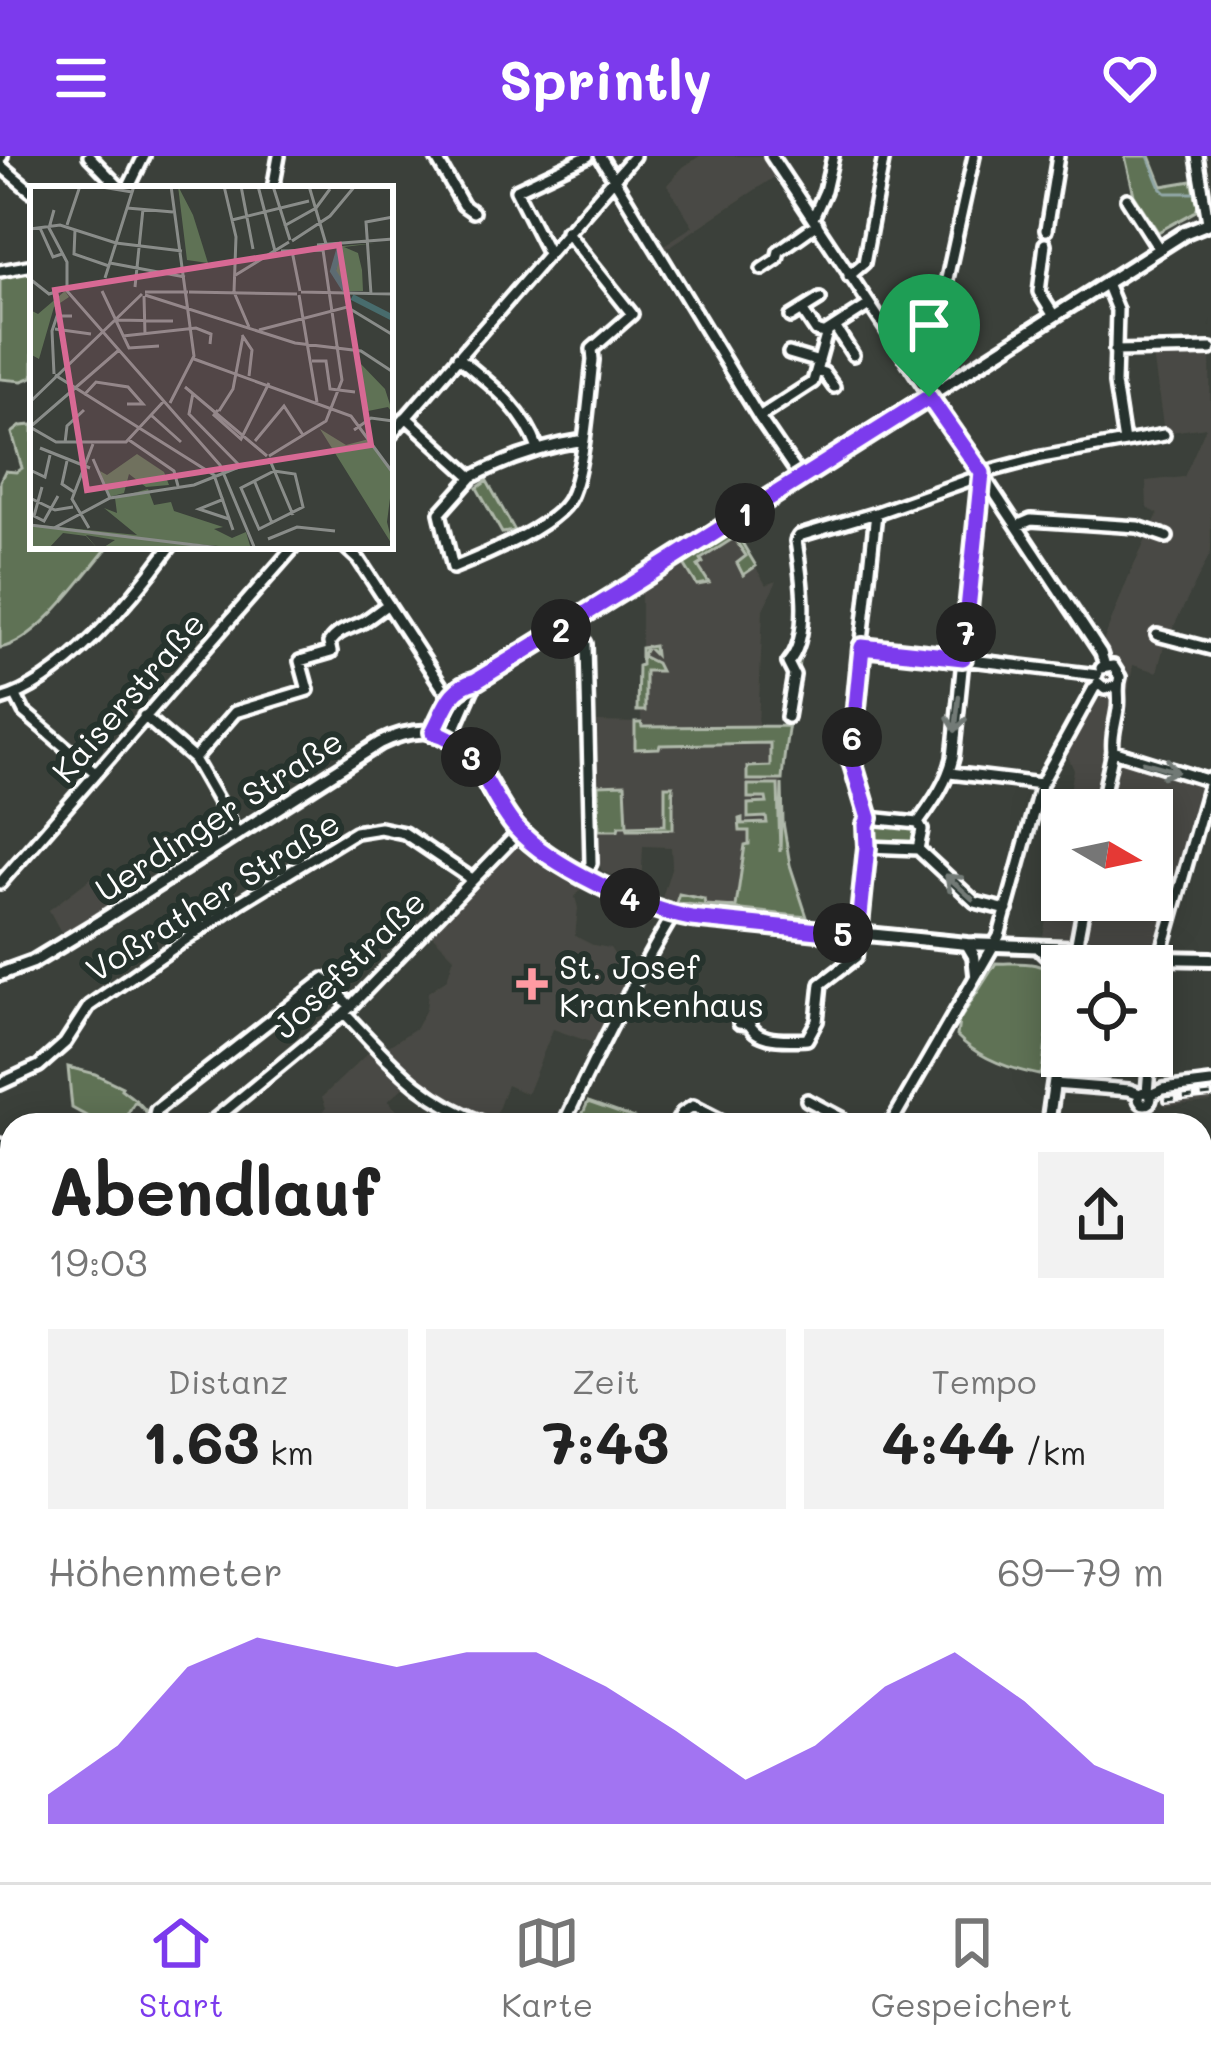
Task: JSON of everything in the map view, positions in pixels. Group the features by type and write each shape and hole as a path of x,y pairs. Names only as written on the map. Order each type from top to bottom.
{"main road":[{"path":"1041,947 858,935 673,915 548,855 519,832 465,749 433,732 451,694 463,684 476,681 574,621 1159,249 1210,222"},
{"path":"450,738 476,681"},
{"path":"451,694 466,698"},
{"name":"Uerdinger Straße","path":"0,974 33,962 380,742 396,735 433,732"},
{"path":"967,944 976,974"},
{"path":"1037,947 1041,951"},
{"path":"1173,958 1211,959"},
{"path":"1050,1113 1055,1077"}],"street":[{"path":"89,156 121,186"},
{"path":"126,186 144,156"},
{"path":"274,186 279,156"},
{"path":"435,156 463,205 473,212"},
{"path":"548,253 516,190 588,156"},
{"path":"600,156 800,477"},
{"path":"393,433 634,156"},
{"path":"771,156 1101,653 1100,675 1041,784 994,946 897,1113"},
{"path":"762,269 815,221 833,156"},
{"path":"849,276 864,263 884,156"},
{"path":"918,325 921,309 946,288 974,156"},
{"path":"1046,230 1058,156"},
{"path":"1196,156 1210,222"},
{"path":"1,160 30,190"},
{"path":"1127,199 1159,249"},
{"path":"568,228 632,314 592,349 584,440 571,497 563,508 512,541 453,568 440,513 472,477 538,449 584,440"},
{"path":"1045,244 1039,292 1054,316"},
{"path":"0,271 30,266"},
{"path":"1106,283 1118,310 1116,388 1124,442"},
{"path":"791,317 820,298"},
{"path":"802,310 816,331 831,330 869,305"},
{"path":"759,417 813,382 831,330"},
{"path":"831,330 853,355"},
{"path":"1115,351 1211,349"},
{"path":"789,353 818,366 834,387"},
{"path":"458,357 514,405 538,449"},
{"path":"406,418 472,477"},
{"path":"787,717 794,675 788,663 796,654 803,606 799,536 982,473 1164,435"},
{"path":"918,823 950,773 982,473"},
{"path":"748,1024 769,1038 808,1039 818,1022 820,987 856,957 869,818 851,758 876,513"},
{"path":"1017,526 1031,520 1138,527 1168,537"},
{"path":"0,700 32,688 89,640 169,549"},
{"name":"Kaiserstraße","path":"0,883 292,549"},
{"path":"347,549 451,694"},
{"path":"194,758 235,712 308,690 300,661 331,652 332,637 388,604"},
{"path":"574,621 586,644 591,863 585,875"},
{"path":"1157,635 1211,649"},
{"path":"862,647 1100,675 1113,666 1120,677 1116,686 1119,705 1105,789"},
{"path":"1100,675 1108,689 1116,686"},
{"path":"16,695 24,712 96,773"},
{"path":"144,716 194,758 237,834"},
{"path":"1113,752 1211,779 1206,813 1166,945"},
{"path":"950,773 1041,784"},
{"path":"869,818 918,823"},
{"path":"918,823 922,830 918,849"},
{"name":"Voßrather Straße","path":"0,1084 39,1066 65,1043 89,1006 239,903 355,832 380,828 404,833 472,879"},
{"name":"Josefstraße","path":"223,1113 347,1010 519,832"},
{"path":"867,847 918,849 975,902 1007,910"},
{"path":"569,1113 604,1037 673,915"},
{"path":"156,1113 324,979 408,1080 451,1113"},
{"path":"1146,1094 1148,1077"},
{"path":"1054,1084 1146,1094 1211,1083"},
{"path":"807,1100 828,1113"}],"shaded area":[{"path":"700,156 762,156 776,176 666,249 664,245 693,226 667,185"},
{"path":"1210,318 1211,552 1164,646 1157,672 1133,665 1116,760 1208,779 1173,898 1173,789 1070,789 1074,770 1065,750 1094,700 1094,668 1100,650 1158,514 1147,508 1146,481 1184,477 1206,427 1164,433 1153,354 1210,347"},
{"path":"735,531 766,585 777,581 763,609 758,726 787,726 780,805 792,912 703,907 662,898 672,865 671,847 643,846 641,888 600,867 597,722 641,723 641,592"},
{"name":"St. Josef Krankenhaus","path":"516,847 582,887 575,897 575,936 610,948 617,959 632,967 593,1043 553,1029 527,1094 507,1085 497,1113 478,1113 438,1095 387,1047 416,1028 428,992 447,979 454,957 431,934 504,851"},
{"path":"91,878 111,904 62,934 49,910"},
{"path":"1046,921 1166,921 1159,945 1043,936"},
{"path":"371,1050 406,1085 388,1101 400,1113 320,1113 326,1108 322,1097"},
{"path":"1211,1089 1211,1102 1165,1106 1163,1094"}],"green space":[{"path":"1125,156 1150,156 1162,186 1192,181 1196,211 1158,232 1134,195"},
{"path":"30,266 30,378 22,381 0,379 0,270"},
{"path":"30,425 30,549 107,549 45,621 0,648 0,481 5,471 22,468 12,433"},
{"path":"487,481 515,531 502,533 477,488"},
{"path":"735,531 756,566 743,575 737,563 746,556 734,538 701,559 698,566 709,583 697,585 684,564"},
{"path":"803,632 782,780 747,780 747,767 770,766 770,743 635,749 635,723 642,727 787,726"},
{"path":"647,647 642,656 660,671 645,671 645,711 637,711 638,666 641,648"},
{"path":"625,784 627,826 599,830 598,785"},
{"path":"782,784 790,865 807,917 676,903 679,894 704,899 705,905 736,907 745,845 749,844 749,831 740,831 739,819 742,824 767,823 766,817 748,818 748,804 767,803 766,798 748,798 748,785 778,785 780,852"},
{"path":"665,786 673,786 673,829 627,826 665,825"},
{"path":"877,823 917,828 916,846 875,844 870,829"},
{"path":"996,963 1041,967 1039,1075 975,1051 957,1036 959,1021"},
{"path":"68,1067 122,1087 148,1113 135,1101 128,1113 81,1113 72,1108"},
{"path":"588,1102 620,1113 583,1113"}],"waterway":[{"path":"1148,156 1166,193 1193,193"}],"railway":[{"path":"1166,1100 1211,1095"}],"place":[{"name":"St. Josef Krankenhaus","path":"532,984"}],"route":[{"path":"929,397 982,473 963,658 862,647 851,742 854,772 869,818 858,935 691,918 635,900 572,868 519,832 465,749 433,732 451,694 463,684 476,681 591,611 929,397"}]}
